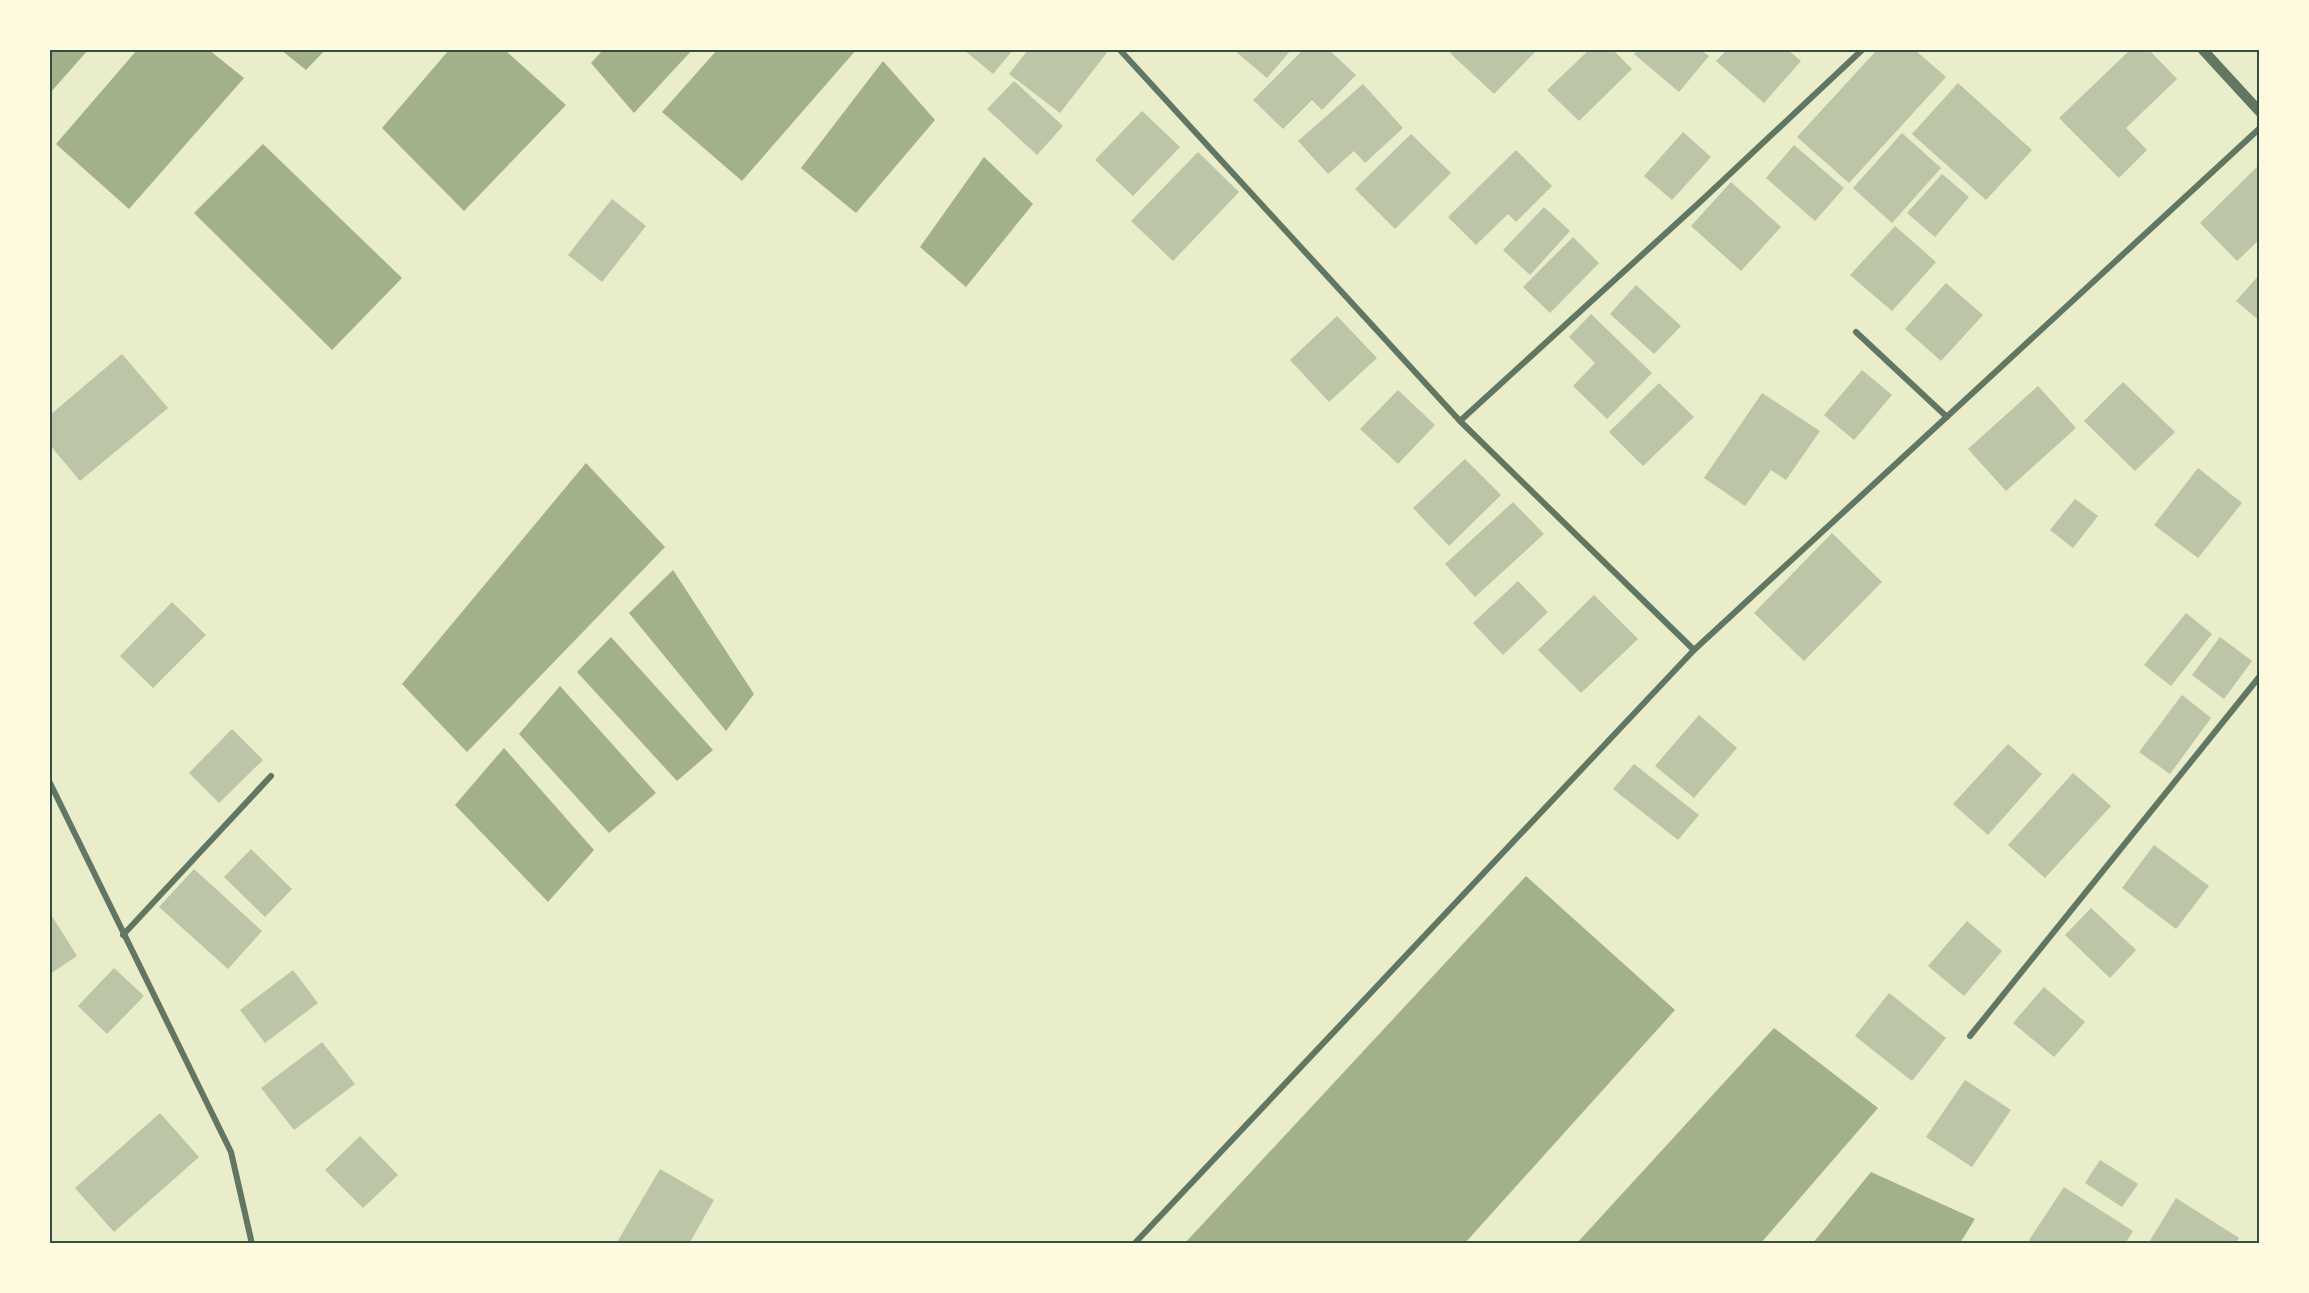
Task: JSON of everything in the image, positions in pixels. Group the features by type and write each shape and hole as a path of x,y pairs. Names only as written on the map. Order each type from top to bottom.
{"street":[{"path":"1120,50 1460,421 1694,650"},
{"path":"1460,421 1700,202 1862,50"},
{"path":"2203,50 2259,112"},
{"path":"1134,1244 1694,650 2259,128"},
{"path":"1856,332 1947,417"},
{"path":"1970,1036 2259,676"},
{"path":"123,935 271,776"},
{"path":"50,783 231,1152 252,1244"}],"shaded area":[{"path":"50,50 88,50 50,93"},
{"path":"137,50 209,50 244,78 129,209 56,144"},
{"path":"281,50 325,50 306,70"},
{"path":"449,50 505,50 566,105 464,211 382,128"},
{"path":"603,50 692,50 634,113 591,63"},
{"path":"717,50 856,50 742,181 662,112"},
{"path":"883,61 935,120 856,213 801,168"},
{"path":"263,144 402,278 332,350 194,213"},
{"path":"984,157 1033,204 966,287 920,247"},
{"path":"586,463 665,547 467,752 402,684"},
{"path":"673,570 754,694 726,731 629,613"},
{"path":"611,637 713,750 677,781 577,672"},
{"path":"560,686 656,793 609,833 519,734"},
{"path":"504,748 594,850 548,902 455,805"},
{"path":"1526,876 1675,1010 1465,1243 1185,1243"},
{"path":"1774,1028 1878,1108 1761,1243 1577,1243"},
{"path":"1871,1172 1975,1219 1960,1243 1813,1243"}],"building":[{"path":"964,50 1013,50 993,74"},
{"path":"1028,50 1109,50 1060,113 1009,74"},
{"path":"1234,50 1291,50 1267,78"},
{"path":"1303,50 1329,50 1356,75 1322,110 1312,100 1283,129 1253,100"},
{"path":"1454,50 1537,50 1494,94 1450,53"},
{"path":"1589,50 1613,50 1632,69 1579,121 1547,90"},
{"path":"1638,50 1701,50 1709,56 1679,92 1634,54"},
{"path":"1727,50 1788,50 1801,61 1764,103 1716,61"},
{"path":"1877,50 1915,50 1946,77 1849,183 1797,137"},
{"path":"2130,50 2149,50 2177,79 2126,128 2147,150 2119,178 2059,118"},
{"path":"1014,81 1063,126 1037,155 987,109"},
{"path":"1958,83 2032,150 1986,200 1912,134"},
{"path":"1363,84 1403,128 1365,163 1354,151 1328,174 1298,141"},
{"path":"1142,111 1180,147 1133,196 1095,160"},
{"path":"1683,132 1711,157 1672,200 1644,176"},
{"path":"1902,133 1941,168 1892,223 1853,188"},
{"path":"1411,134 1451,173 1395,229 1355,189"},
{"path":"1794,145 1844,188 1815,221 1766,178"},
{"path":"1516,150 1552,186 1516,222 1508,214 1476,245 1448,217"},
{"path":"1198,152 1239,192 1173,261 1131,221"},
{"path":"2260,164 2260,239 2237,261 2200,223"},
{"path":"1942,174 1969,197 1935,237 1907,213"},
{"path":"1731,182 1781,227 1741,271 1691,226"},
{"path":"612,199 646,226 602,282 568,255"},
{"path":"1544,207 1570,231 1530,275 1503,250"},
{"path":"1895,226 1936,262 1892,311 1850,275"},
{"path":"1573,237 1599,263 1550,313 1523,287"},
{"path":"2260,274 2260,321 2236,301"},
{"path":"1946,283 1983,315 1941,361 1905,329"},
{"path":"1636,285 1681,326 1654,354 1610,314"},
{"path":"1591,314 1652,373 1607,419 1573,386 1595,363 1569,337"},
{"path":"1337,316 1377,358 1329,402 1290,360"},
{"path":"122,354 168,408 80,481 50,445 50,415"},
{"path":"1862,370 1892,395 1854,440 1824,415"},
{"path":"2123,382 2175,432 2135,471 2084,421"},
{"path":"1659,383 1694,417 1643,466 1609,432"},
{"path":"2038,386 2076,428 2006,491 1968,449"},
{"path":"1398,390 1435,425 1398,464 1360,429"},
{"path":"1762,393 1820,431 1786,480 1771,470 1745,506 1704,478"},
{"path":"1465,459 1501,495 1449,546 1413,508"},
{"path":"2198,468 2242,503 2198,558 2154,525"},
{"path":"2075,499 2098,516 2073,548 2050,530"},
{"path":"1513,502 1544,534 1475,597 1445,564"},
{"path":"1832,533 1882,582 1804,661 1754,613"},
{"path":"1518,581 1548,612 1503,655 1473,623"},
{"path":"1594,595 1638,639 1581,693 1538,650"},
{"path":"172,602 206,635 153,688 120,656"},
{"path":"2186,613 2212,634 2171,686 2144,665"},
{"path":"2220,637 2252,661 2224,699 2192,675"},
{"path":"2182,695 2211,718 2170,774 2139,752"},
{"path":"1699,715 1737,748 1694,798 1655,766"},
{"path":"232,729 263,760 219,803 189,773"},
{"path":"2008,744 2042,774 1988,835 1953,804"},
{"path":"1634,764 1699,815 1678,840 1613,789"},
{"path":"2073,773 2111,806 2045,878 2008,845"},
{"path":"2154,845 2209,886 2176,929 2122,888"},
{"path":"251,849 292,889 265,917 224,877"},
{"path":"194,869 262,931 228,969 159,907"},
{"path":"2091,908 2136,950 2110,978 2065,935"},
{"path":"50,913 77,956 50,974"},
{"path":"1967,921 2002,951 1964,996 1928,966"},
{"path":"114,968 144,996 107,1034 78,1006"},
{"path":"293,970 318,1003 265,1043 240,1010"},
{"path":"2044,987 2085,1022 2054,1057 2013,1023"},
{"path":"1889,993 1946,1038 1912,1081 1855,1036"},
{"path":"322,1042 355,1084 294,1130 261,1088"},
{"path":"1965,1080 2011,1110 1972,1167 1926,1137"},
{"path":"160,1113 199,1157 114,1232 75,1188"},
{"path":"360,1136 398,1175 363,1208 325,1170"},
{"path":"2100,1160 2138,1184 2122,1207 2085,1183"},
{"path":"660,1169 714,1200 689,1244 616,1244"},
{"path":"2064,1187 2133,1231 2125,1244 2034,1244 2029,1240"},
{"path":"2176,1198 2239,1238 2235,1244 2148,1244"}]}
